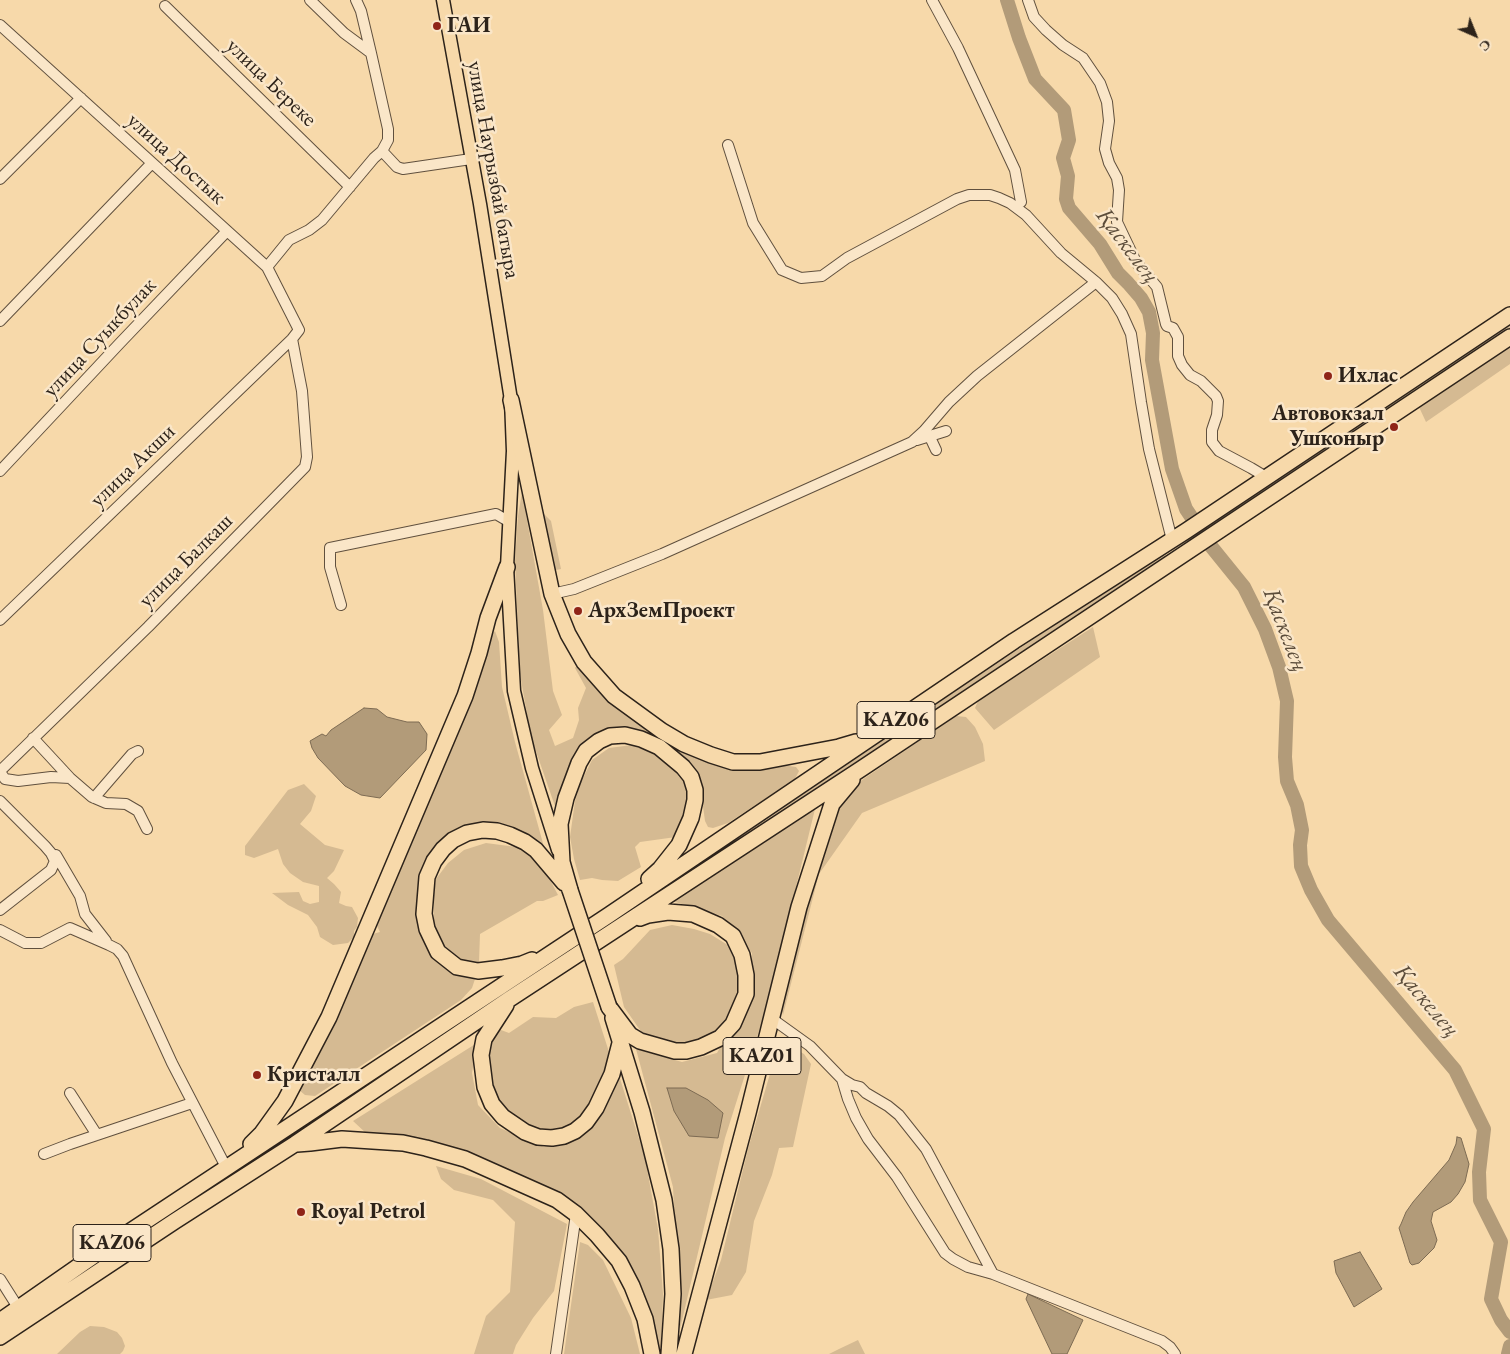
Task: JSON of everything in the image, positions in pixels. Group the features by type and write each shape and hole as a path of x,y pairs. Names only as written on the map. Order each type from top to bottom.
{"highway":[{"name":"KАZ06","path":"0,1321 158,1212 609,915 892,722 1014,641 1208,517 1510,315"},
{"name":"KАZ06","path":"0,1337 295,1144 508,1000 861,769 1510,337"},
{"path":"511,400 552,594 568,634 584,662 614,696 662,731 684,744 734,762 760,762 839,747 858,741 892,722"},
{"path":"1311,448 1321,463"},
{"path":"226,1167 262,1133 285,1101 329,1017 465,696 488,618 506,567"},
{"path":"609,915 660,870 679,845 691,818 695,800 695,790 691,777 683,767 659,747 641,739 625,735 610,736 599,741 586,751 579,763 566,798 560,824 562,862 642,1112 664,1200 671,1250 672,1276 669,1354"},
{"name":"KАZ01","path":"684,1354 748,1113 799,907 832,804 861,769"},
{"path":"554,951 522,964 502,968 478,971 457,967 438,952 427,929 424,914 428,877 434,861 454,840 483,830 497,831 525,842 536,850 570,890"},
{"path":"609,1007 630,1035 655,1046 675,1051 686,1051 720,1038 733,1024 746,994 746,974 742,955 733,936 718,925 693,914 668,912 648,915 616,929"},
{"path":"508,1000 484,1039 481,1055 485,1087 492,1104 503,1117 525,1132 538,1137 552,1138 564,1136 575,1131 586,1122 596,1108 612,1074 620,1041"},
{"path":"295,1144 342,1139 387,1142 426,1148 465,1159 557,1200 576,1214 619,1261 632,1286 645,1319 652,1354"},
{"path":"158,1212 166,1228"}],"main road":[{"name":"улица Наурызбай батыра","path":"443,0 511,400 513,452 506,567 514,691 532,768 562,862"}],"street":[{"path":"310,0 344,33 371,53"},
{"path":"267,267 289,240 309,230 322,220 382,151 388,140 388,129 371,53 361,11 356,0"},
{"path":"932,0 958,48 1015,170 1021,202"},
{"path":"1028,0 1034,17 1057,40 1083,58 1100,83 1109,121 1105,149 1109,163 1117,178 1119,190 1117,222 1136,262 1157,287 1166,324 1174,328 1178,337 1178,356 1182,365 1190,375 1201,381 1216,396 1218,401 1217,415 1212,430 1212,442 1219,451 1266,478"},
{"name":"улица Береке","path":"165,6 350,188"},
{"name":"улица Достык","path":"0,25 267,267 299,330 292,339"},
{"path":"0,179 81,98"},
{"path":"728,145 753,222 782,270 801,278 822,276 847,258 957,199 969,195 999,198 1010,203 1026,215 1061,254 1096,282 1112,298 1131,334 1134,364 1149,449 1172,540"},
{"path":"382,151 397,167 403,168 471,159"},
{"path":"0,321 152,162"},
{"name":"улица Суыкбулак","path":"0,471 227,231"},
{"path":"912,442 949,402 977,376 1096,282"},
{"name":"улица Акши","path":"0,620 292,339"},
{"name":"улица Балкаш","path":"0,772 148,627 305,467 307,457 302,391 292,339"},
{"path":"552,594 574,589 653,558 912,442 946,431"},
{"path":"929,435 936,450"},
{"path":"341,605 330,567 330,548 496,514 508,521"},
{"path":"33,738 70,778 94,798 106,803 126,804 138,811 147,829"},
{"path":"94,798 132,754 138,751"},
{"path":"0,772 5,779 18,781 51,776 70,778"},
{"path":"0,801 56,856 80,896 85,914 98,932 123,956 172,1063 226,1167"},
{"path":"51,852 55,861 51,870"},
{"path":"0,910 60,865"},
{"path":"0,930 25,942 41,943 70,928 85,914"},
{"path":"70,928 110,944"},
{"path":"772,1018 810,1046 842,1079 860,1087 866,1093 888,1106 914,1132 926,1149 993,1274"},
{"path":"842,1079 856,1118 868,1140 897,1177 945,1253 968,1267 993,1274 1162,1341 1175,1354"},
{"path":"70,1093 97,1135"},
{"path":"44,1154 192,1103"},
{"path":"556,1354 576,1214"},
{"path":"0,1279 19,1309"}],"shaded area":[{"path":"1510,322 1510,329 1384,413 1470,350"},
{"path":"1510,344 1510,364 1426,422 1419,407"},
{"path":"522,492 543,610 553,691 562,715 549,730 555,746 573,738 579,720 578,708 586,688 575,668 578,664 598,689 643,726 696,758 746,771 772,766 796,767 799,771 795,779 728,823 713,828 708,827 705,821 700,784 657,742 604,733 557,812 531,737 520,674 515,561 518,516"},
{"path":"543,513 551,521 561,569 556,570 553,568 540,514"},
{"path":"1160,555 1168,556 718,858 218,1186 228,1175"},
{"path":"1093,627 1100,657 994,730 975,708 978,701"},
{"path":"495,631 499,642 502,687 544,847 533,844 502,825 445,842 420,923 466,974 475,979 472,988 461,1000 315,1096 305,1095 299,1090 300,1085 369,935 380,932 374,920 388,899 462,724 483,651"},
{"path":"364,708 377,709 387,717 407,722 419,722 427,734 426,750 380,798 361,795 345,786 318,758 310,741 322,734 326,736 331,730"},
{"path":"956,716 966,717 975,727 983,744 985,761 862,813 819,874 783,1015 779,1002 835,809 856,784"},
{"path":"632,745 663,757 684,780 688,803 676,837 640,842 635,847 641,867 618,881 592,878 580,880 570,837 575,801 581,782 592,760 609,748"},
{"path":"304,784 316,796 311,811 300,824 325,845 344,850 334,871 327,878 341,892 339,903 352,907 358,918 354,937 348,943 333,945 320,937 317,927 308,915 288,905 272,893 299,892 303,901 310,904 319,902 319,886 303,882 290,873 283,864 278,849 254,858 245,855 245,846 288,790"},
{"path":"815,809 768,1002 725,1138 680,1329 673,1187 636,1049 682,1062 717,1053 751,991 752,953 722,916 672,901"},
{"path":"486,843 524,848 545,870 558,895 543,901 537,901 480,934 479,962 466,962 452,954 442,942 434,924 436,879 448,863 464,850"},
{"path":"672,925 710,934 731,947 737,959 737,991 728,1019 718,1032 691,1043 676,1044 648,1038 640,1030 624,1007 614,965 623,959 650,930"},
{"path":"593,1002 609,1052 606,1078 584,1115 562,1132 528,1128 507,1114 489,1087 488,1046 493,1031 501,1030 509,1033 533,1017 556,1018 574,1007"},
{"path":"477,1043 472,1073 478,1105 500,1128 544,1147 579,1136 617,1069 645,1158 658,1229 663,1294 661,1354 657,1354 625,1260 524,1179 367,1134 353,1121"},
{"path":"779,1043 785,1043 804,1054 811,1064 793,1147 779,1148 772,1175 754,1221 746,1272 732,1295 706,1300 721,1260 748,1149"},
{"path":"667,1088 686,1088 708,1100 723,1113 718,1138 689,1136 674,1111"},
{"path":"1457,1137 1461,1138 1469,1164 1465,1182 1451,1202 1433,1212 1431,1221 1437,1240 1434,1248 1419,1263 1412,1265 1399,1228 1413,1202 1449,1160"},
{"path":"436,1166 481,1179 567,1224 554,1291 533,1318 516,1345 513,1354 474,1354 486,1316 510,1292 515,1222 493,1200 454,1190 441,1179"},
{"path":"580,1242 588,1245 603,1260 631,1318 640,1354 564,1354"},
{"path":"1360,1252 1382,1289 1354,1307 1336,1273 1334,1261"},
{"path":"1028,1294 1083,1320 1067,1354 1052,1354 1026,1299"},
{"path":"90,1326 104,1327 117,1332 125,1346 123,1351 120,1354 57,1354 80,1332"},
{"path":"858,1340 865,1354 829,1354 839,1349"}],"waterway":[{"name":"Қаскелең","path":"1007,0 1035,79 1064,110 1069,140 1063,158 1068,176 1066,199 1069,208 1100,244 1118,273 1141,298 1149,312 1153,333 1152,360 1172,469 1186,509 1210,545 1244,587 1265,629 1279,667 1287,701 1285,757 1287,781 1297,805 1302,830 1300,845 1301,866 1311,890 1328,920 1455,1070 1484,1129 1479,1172 1480,1200 1501,1242 1491,1299 1501,1320 1510,1332"},
{"name":"Қаскелең","path":"1508,1354 1510,1346"}],"place":[{"name":"ГАИ","path":"437,26"},
{"name":"Ихлас","path":"1328,376"},
{"name":"Автовокзал Ушконыр","path":"1394,427"},
{"name":"АрхЗемПроект","path":"578,611"},
{"name":"Кристалл","path":"257,1075"},
{"name":"Royal Petrol","path":"301,1212"}]}
